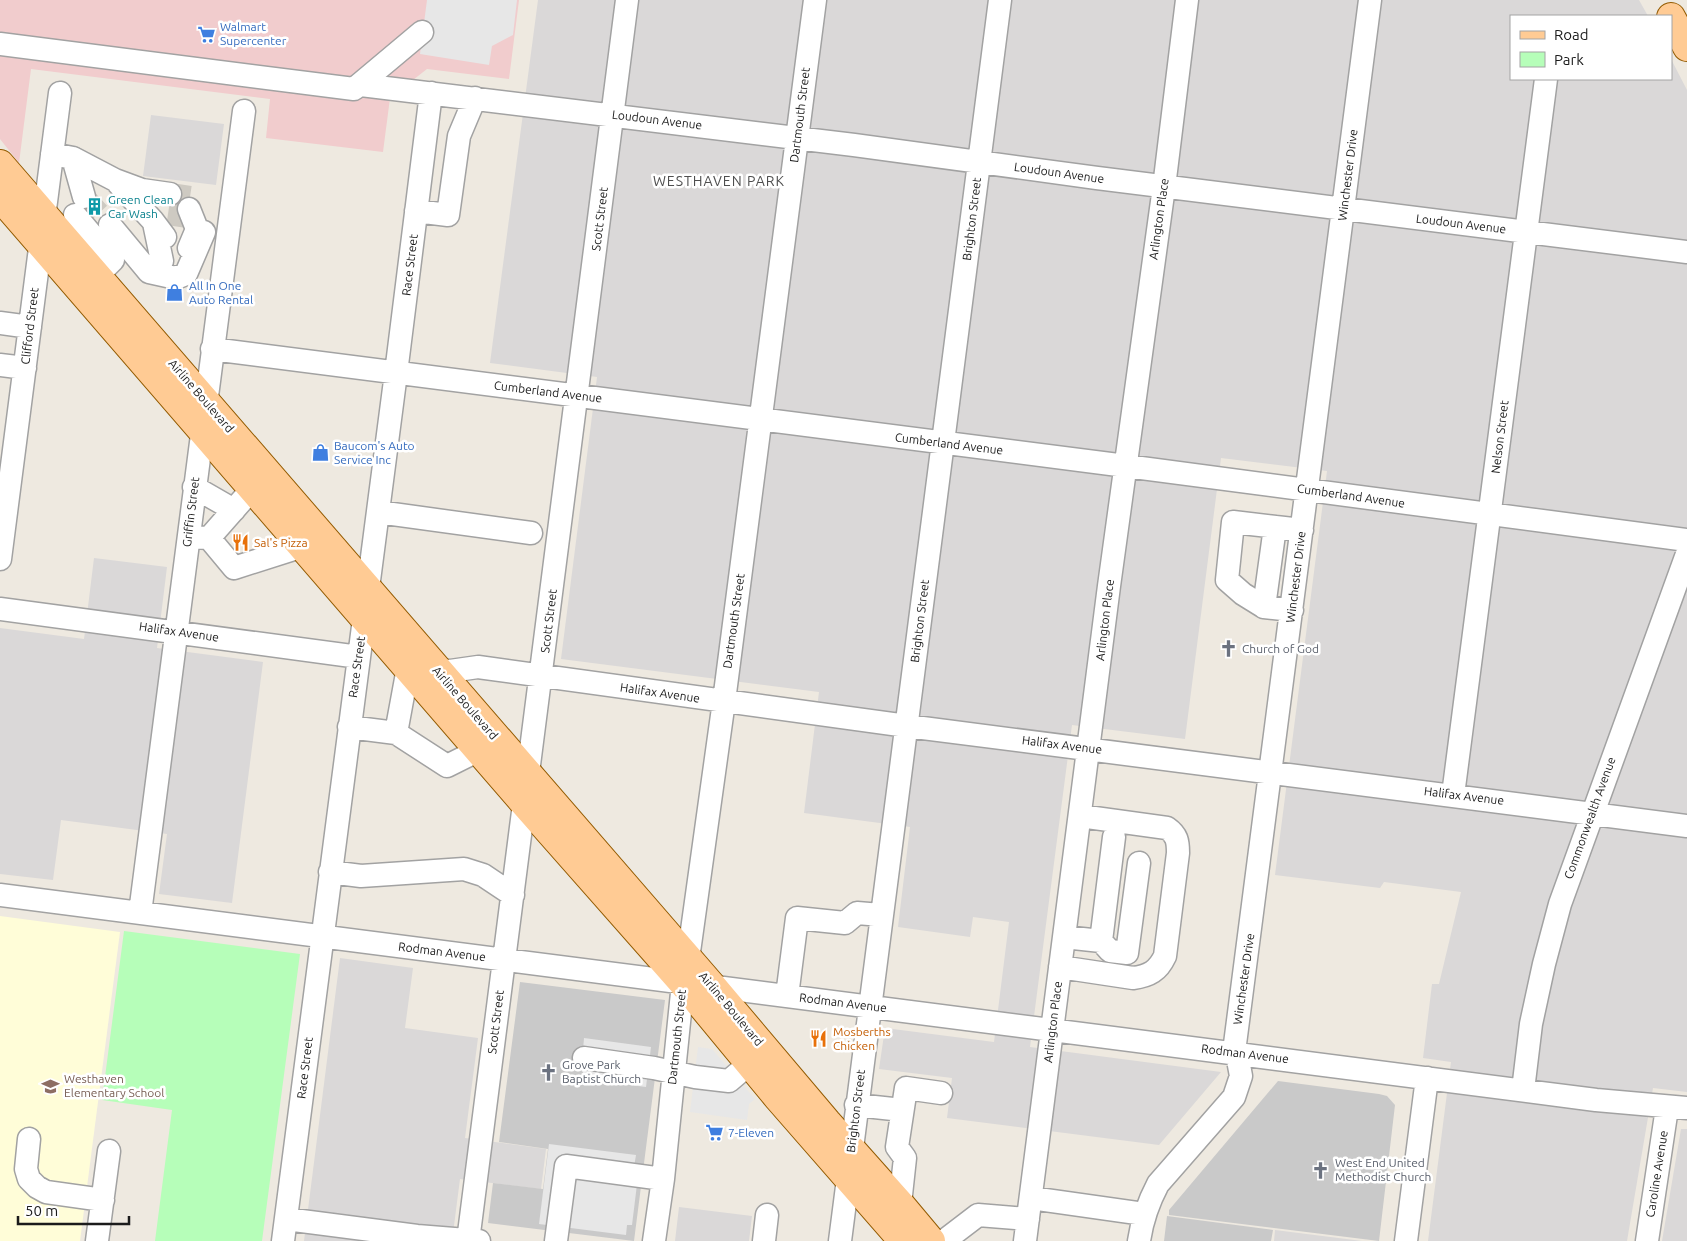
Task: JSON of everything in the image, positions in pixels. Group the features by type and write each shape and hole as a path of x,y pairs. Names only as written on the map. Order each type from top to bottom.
{"main road":[{"path":"1662,0 1670,15"},
{"path":"1672,18 1686,42"},
{"name":"Airline Boulevard","path":"0,164 529,776 685,971 749,1064 903,1241"},
{"name":"Airline Boulevard","path":"0,196 525,804 685,971 712,986 931,1241"}],"street":[{"name":"Scott Street","path":"472,1240 504,960 628,0"},
{"name":"Dartmouth Street","path":"654,1241 663,1179 672,1072 685,971 724,701 815,0"},
{"name":"Brighton Street","path":"840,1241 856,1105 907,726 1000,0"},
{"name":"Arlington Place","path":"1028,1220 1088,748 1164,186 1187,0"},
{"name":"Winchester Drive","path":"1139,1241 1144,1214 1158,1184 1234,1097 1241,1076 1235,1044 1370,0"},
{"path":"361,85 422,32"},
{"name":"Loudoun Avenue","path":"0,44 354,89 361,85 613,115 1687,252"},
{"name":"Nelson Street","path":"1453,795 1546,80"},
{"name":"Clifford Street","path":"0,559 10,408 25,368 45,216 63,156 60,93"},
{"name":"Race Street","path":"283,1241 431,93"},
{"path":"416,211 448,215 459,136 475,98"},
{"name":"Griffin Street","path":"140,913 176,632 198,537 194,486 244,110"},
{"path":"426,133 459,136"},
{"path":"63,156 142,190 179,228 186,274 176,278 149,272 110,225"},
{"path":"63,156 80,206 113,260 97,276"},
{"path":"422,168 454,171"},
{"path":"115,180 179,228 214,240 226,242"},
{"path":"0,323 30,327"},
{"name":"Cumberland Avenue","path":"212,349 1687,540"},
{"path":"0,365 25,368"},
{"path":"194,486 234,510"},
{"path":"253,488 234,510 198,537 234,568 303,546"},
{"path":"378,512 531,533"},
{"path":"1292,610 1264,606 1243,594 1227,580 1233,522 1302,530"},
{"path":"1264,606 1275,527"},
{"name":"Commonwealth Avenue","path":"1523,1090 1531,1024 1562,896 1687,554"},
{"name":"Halifax Avenue","path":"0,609 359,657"},
{"name":"Halifax Avenue","path":"437,670 478,667 907,726 1687,826"},
{"path":"396,733 408,668"},
{"path":"349,726 396,733 447,766 479,750"},
{"path":"1060,967 1133,978 1154,972 1161,965 1165,956 1178,853 1178,841 1174,833 1167,828 1080,816"},
{"path":"1076,846 1114,844 1102,941"},
{"path":"1064,937 1102,941 1110,951 1126,953 1139,863"},
{"path":"330,872 361,876 464,869 483,875 513,895"},
{"name":"Rodman Avenue","path":"0,895 504,960 685,971"},
{"path":"787,996 797,918 845,923 858,913 881,915"},
{"name":"Rodman Avenue","path":"712,986 1427,1078 1677,1108"},
{"path":"584,1058 729,1081 749,1064"},
{"path":"1406,1241 1427,1078"},
{"path":"900,1204 905,1158 897,1148 906,1088 941,1093"},
{"path":"856,1105 902,1110"},
{"name":"Caroline Avenue","path":"1647,1241 1677,1108"},
{"path":"29,1139 26,1169 29,1179 37,1188 46,1192 103,1200"},
{"path":"97,1241 109,1151"},
{"path":"556,1241 566,1166 663,1179"},
{"path":"944,1241 970,1233 978,1215 1028,1220 1144,1214"},
{"path":"764,1241 767,1216"},
{"path":"286,1219 417,1236 472,1240"}],"shaded area":[{"path":"0,0 519,0 509,79 427,69 390,98 383,152 266,138 270,99 31,69 19,163 0,139"},
{"path":"427,0 517,0 513,35 492,46 489,65 420,54"},
{"path":"538,0 1639,0 1647,15 1510,15 1510,80 1672,80 1672,61 1687,90 1687,1092 1653,1088 1627,1241 1428,1241 1451,1062 1423,1058 1432,984 1439,984 1461,892 1384,882 1380,888 1275,875 1327,471 1221,458 1185,739 1072,725 1030,1047 1221,1072 1159,1145 947,1118 952,1078 879,1069 885,1028 994,1042 1009,922 973,917 970,937 898,927 910,827 804,813 819,692 561,659 597,377 490,363"},
{"path":"151,115 224,124 216,185 143,176"},
{"path":"94,558 167,567 157,648 263,662 232,903 159,894 167,834 61,820 53,880 0,874 0,628 84,639"},
{"name":"Westhaven Elementary School","path":"0,916 120,932 80,1241 0,1241"},
{"path":"340,958 413,968 405,1028 478,1038 465,1138 546,1149 541,1189 460,1179 452,1241 304,1241"},
{"path":"520,982 665,1000 634,1241 488,1223 493,1183 543,1189 548,1149 499,1142"},
{"path":"584,1038 651,1047 646,1087 589,1080 577,1065 583,1050"},
{"path":"698,1047 712,1049 755,1099 749,1104 747,1120 690,1112"},
{"path":"1278,1081 1379,1094 1387,1096 1395,1105 1379,1241 1169,1215 1169,1210"},
{"path":"1681,1129 1687,1129 1687,1241 1662,1241"},
{"path":"549,1144 636,1155 634,1167 639,1168 632,1225 627,1225 626,1235 539,1224"},
{"path":"679,1207 752,1216 749,1241 675,1241"},
{"path":"1167,1216 1273,1230 1271,1241 1164,1241"},
{"path":"1275,1230 1362,1241 1274,1241"}],"green space":[{"path":"124,931 300,954 262,1241 155,1241 172,1110 102,1100"}],"tunnel":[{"path":"170,194 190,197"},
{"path":"84,197 110,225"},
{"path":"168,214 188,217"}],"place":[{"name":"Walmart Supercenter","path":"206,34"},
{"name":"Green Clean Car Wash","path":"94,207"},
{"name":"All In One Auto Rental","path":"175,293"},
{"name":"Baucom's Auto Service Inc","path":"320,453"},
{"name":"Sal's Pizza","path":"240,543"},
{"name":"Church of God","path":"1228,649"},
{"name":"Mosberths Chicken","path":"819,1039"},
{"name":"Grove Park Baptist Church","path":"548,1072"},
{"name":"Westhaven Elementary School","path":"50,1086"},
{"name":"7-Eleven","path":"714,1133"},
{"name":"West End United Methodist Church","path":"1321,1170"}],"district":[{"name":"WESTHAVEN PARK","path":"719,181"}]}
